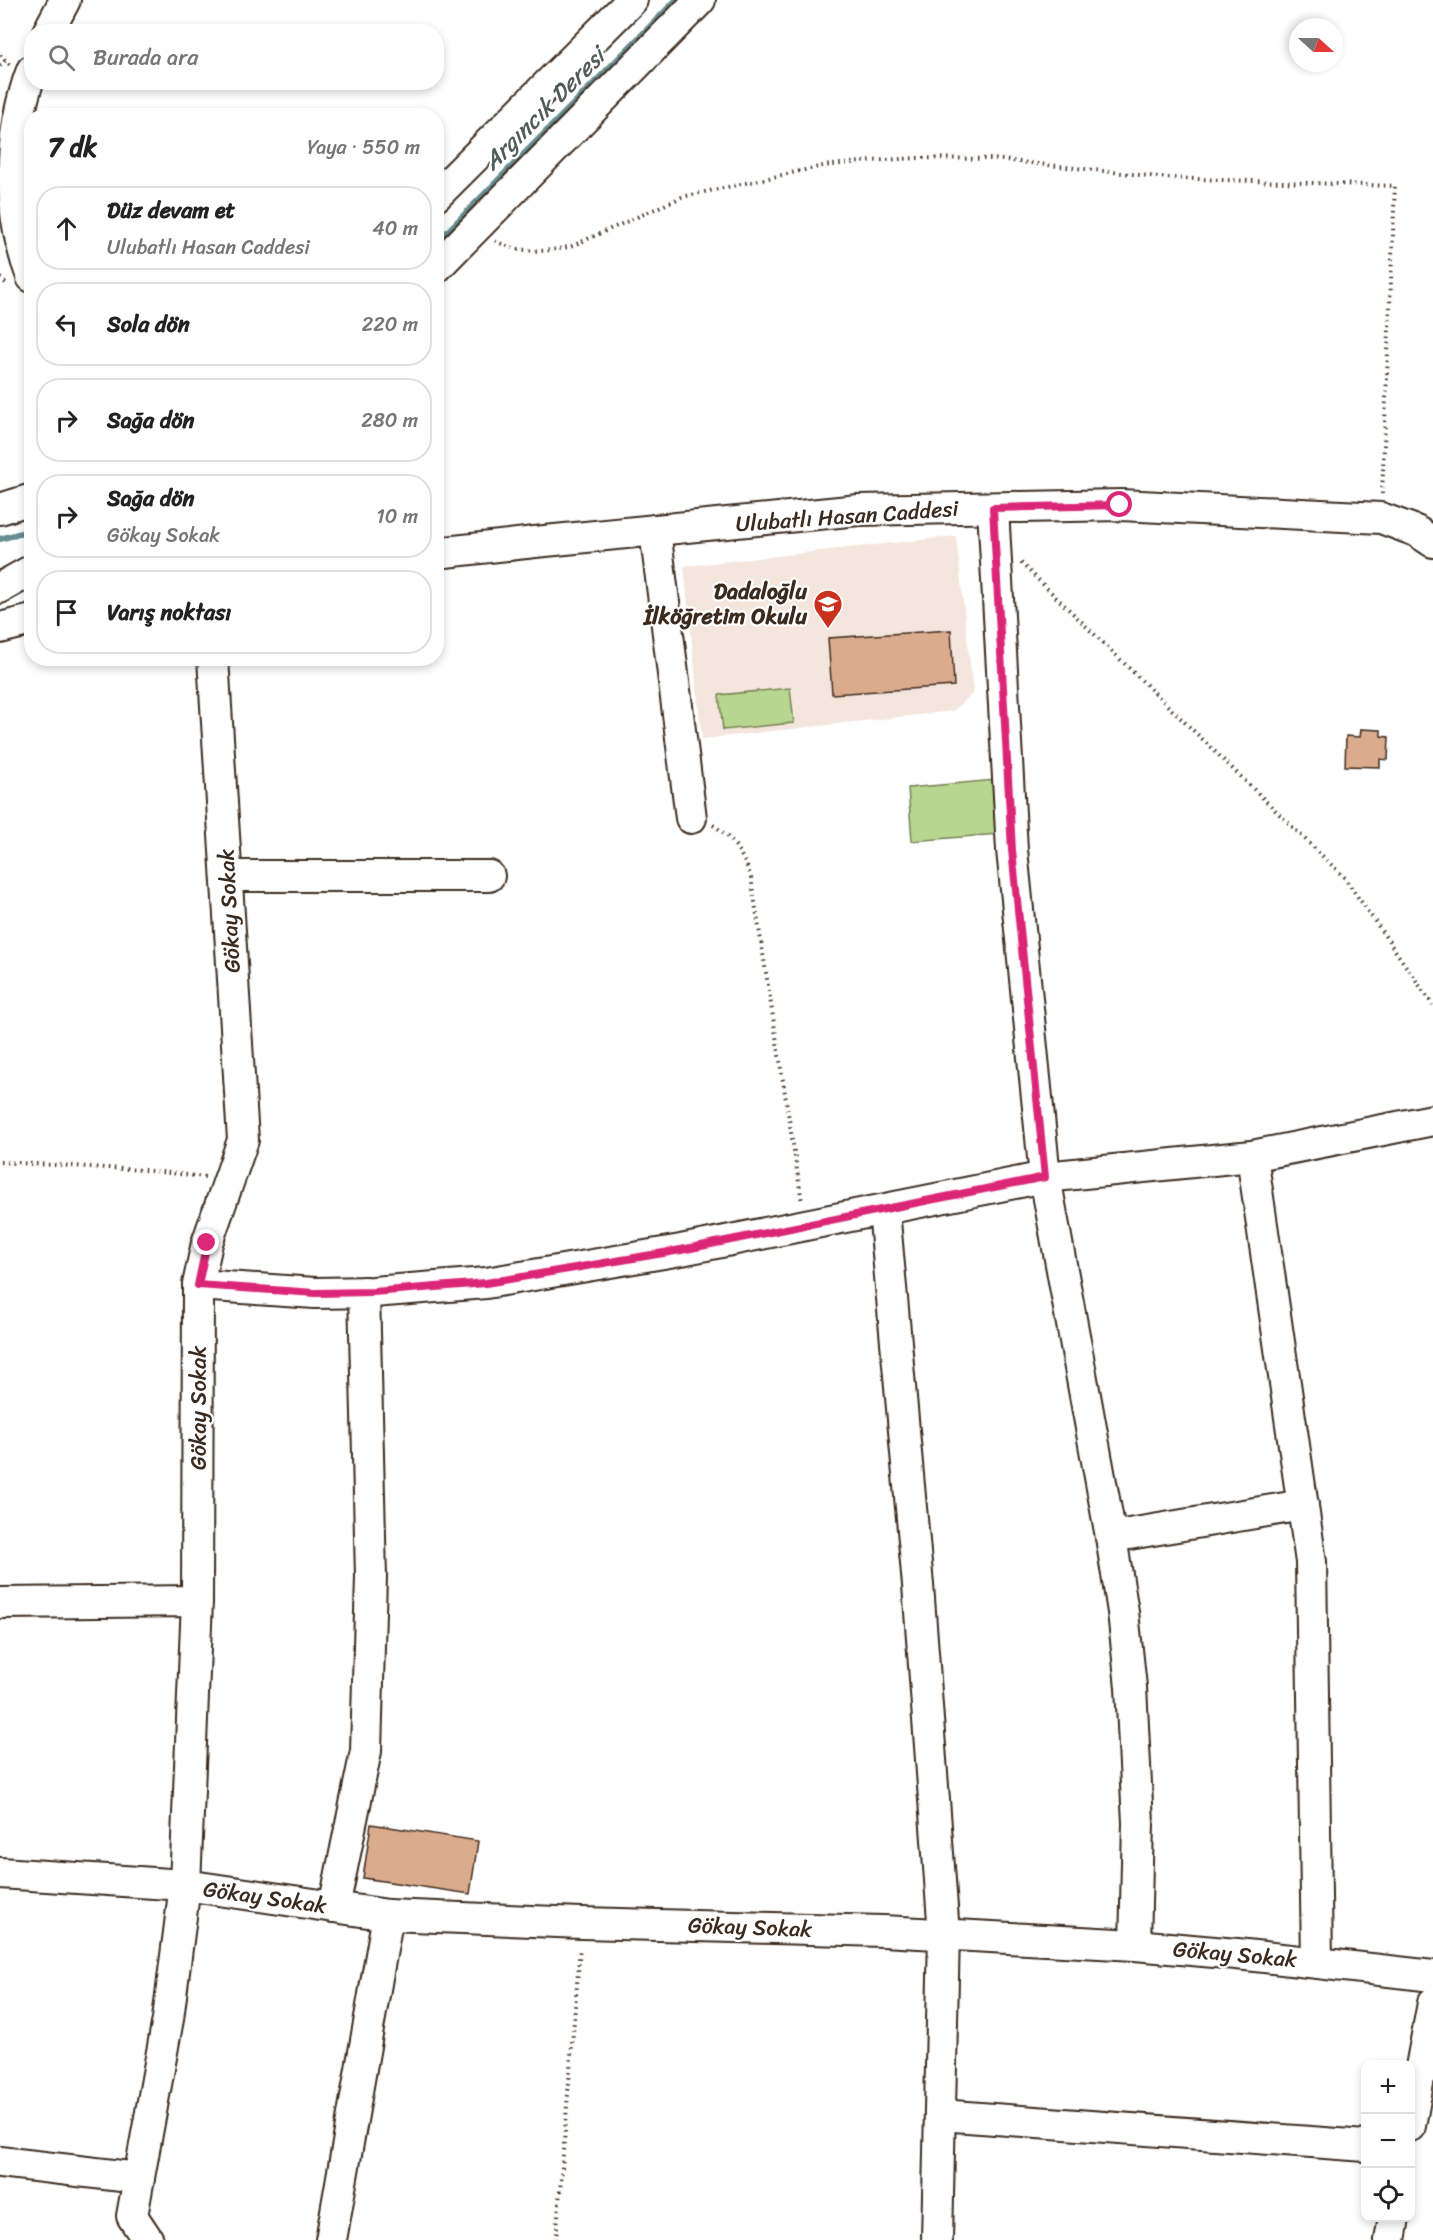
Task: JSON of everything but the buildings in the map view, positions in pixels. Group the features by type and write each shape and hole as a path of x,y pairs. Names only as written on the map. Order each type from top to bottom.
{"street":[{"path":"52,24 65,0"},
{"path":"444,188 632,0"},
{"path":"444,260 700,0"},
{"path":"24,251 16,212 14,182 17,127 27,90"},
{"path":"0,509 24,502"},
{"name":"Ulubatlı Hasan Caddesi","path":"444,553 859,510 1120,505 1381,518 1416,531 1433,542"},
{"path":"993,508 1012,850 1045,1177 1111,1537 1123,1612 1131,1687 1136,1762 1138,1874 1135,1945"},
{"path":"655,530 691,818"},
{"path":"0,588 24,574"},
{"path":"0,627 24,622"},
{"name":"Gökay Sokak","path":"214,666 243,1140 207,1243 198,1285 197,1601 185,1885 388,1915 883,1931 1135,1945 1317,1962 1433,1976"},
{"path":"227,876 489,876"},
{"path":"198,1285 256,1290 364,1292 486,1283 681,1250 1045,1177 1252,1156 1433,1120"},
{"path":"1252,1156 1311,1562 1317,1962"},
{"path":"884,1210 918,1586 944,1934 937,2240"},
{"path":"333,1907 366,1751 371,1577 364,1292"},
{"path":"1111,1537 1303,1504"},
{"path":"0,1603 197,1601"},
{"path":"0,1873 185,1885 168,2019 139,2178 137,2232"},
{"path":"331,2240 388,1915"},
{"path":"1412,2114 1433,2003"},
{"path":"940,2115 1361,2146"},
{"path":"0,2162 139,2178"},
{"path":"1390,2240 1393,2222"}],"path":[{"path":"0,55 5,60 0,66"},
{"path":"477,228 488,237 515,248 530,251 558,250 572,246 682,197 823,166 917,158 1031,162 1168,178 1395,186 1381,518"},
{"path":"994,538 1344,877 1433,1005"},
{"path":"691,818 712,824 726,834 739,850 751,877 806,1226"},
{"path":"0,1162 122,1169 230,1179"},
{"path":"556,2240 582,1923"}],"shaded area":[{"name":"Dadaloğlu İlköğretim Okulu","path":"956,536 973,693 953,711 702,739 684,566"}],"green space":[{"path":"790,688 794,723 723,730 719,695"},
{"path":"995,780 999,834 912,841 908,788"}],"waterway":[{"name":"Argıncık Deresi","path":"444,235 676,0"},
{"name":"Argıncık Deresi","path":"0,539 24,532"}],"place":[{"name":"Dadaloğlu İlköğretim Okulu","path":"828,630"}],"route":[{"path":"207,1243 198,1285 315,1293 429,1289 486,1283 681,1250 1045,1177 1012,850 993,508 1120,505"}]}
